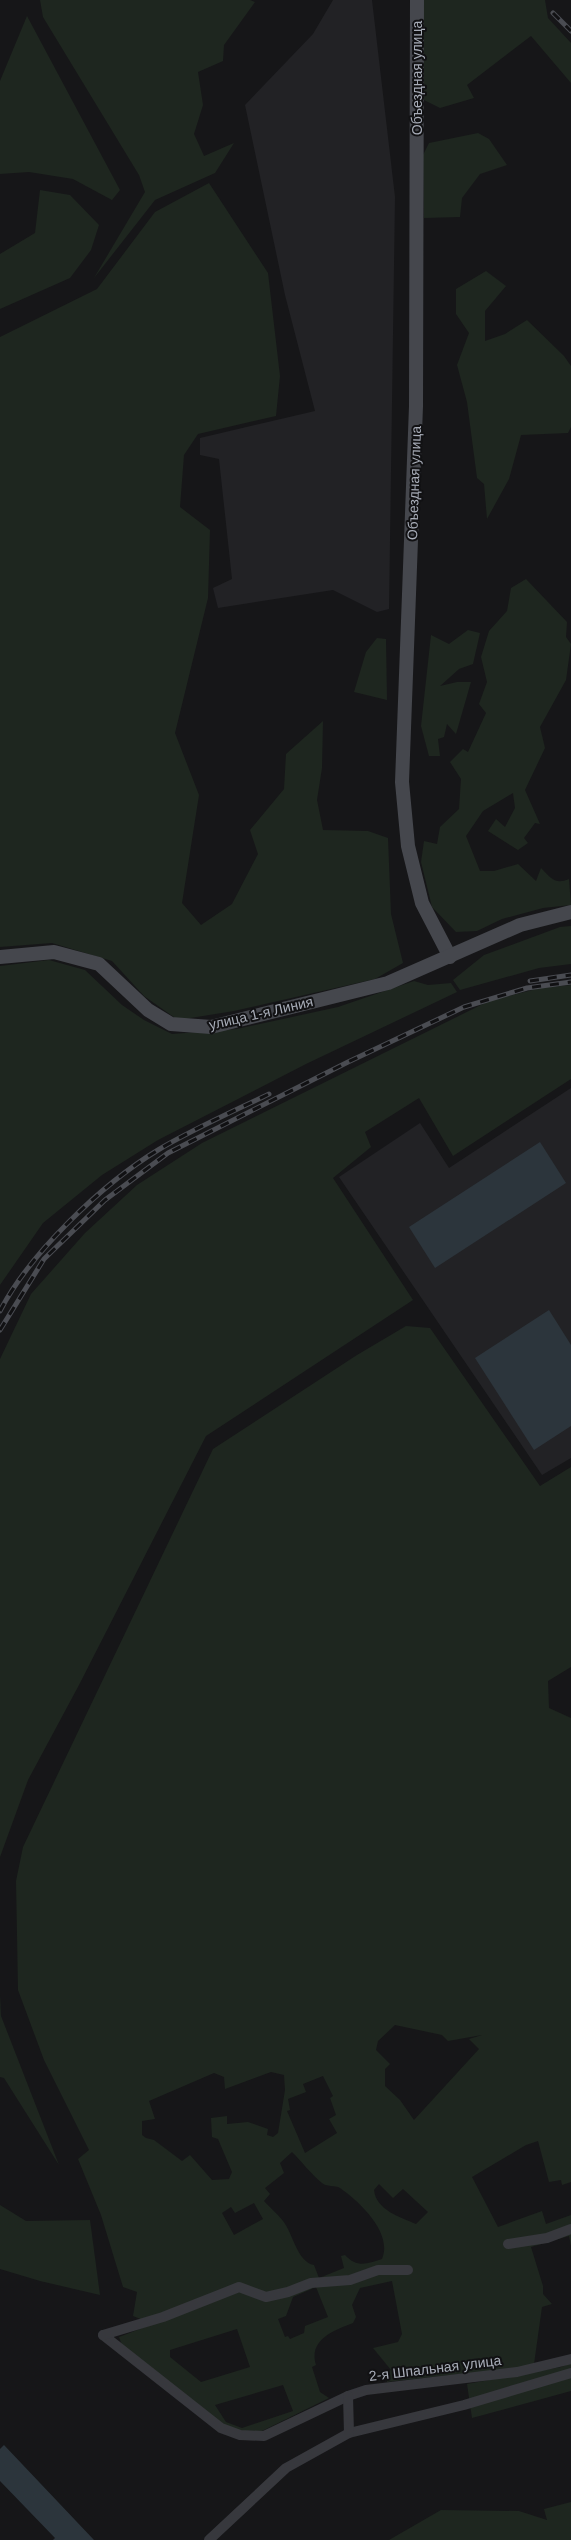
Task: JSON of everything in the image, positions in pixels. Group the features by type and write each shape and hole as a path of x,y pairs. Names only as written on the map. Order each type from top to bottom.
{"main road":[{"name":"Объездная улица","path":"417,0 416,406 402,782 408,846 422,903 450,957"},
{"name":"улица 1-я Линия","path":"0,957 54,952 99,964 148,1010 171,1024 211,1027 388,983 520,925 571,912"}],"street":[{"path":"508,2244 547,2238 571,2229"},
{"name":"2-я Шпальная улица","path":"408,2270 378,2270 350,2280 311,2283 288,2292 266,2297 239,2286 163,2317 103,2335 221,2428 240,2435 264,2436 348,2396 366,2390 518,2372 571,2359"},
{"path":"209,2540 286,2468 349,2433 464,2404 571,2373"},
{"path":"348,2396 349,2433"}],"shaded area":[{"path":"40,0 250,0 255,2 224,45 223,61 198,72 203,105 194,134 204,156 234,143 215,173 155,200 94,278 145,192 139,175 43,17"},
{"path":"333,0 372,0 395,197 389,609 377,612 333,590 218,608 213,588 232,579 219,459 200,455 200,438 315,411 285,295 245,105 313,34"},
{"path":"422,0 545,0 548,18 571,43 571,83 531,36 467,85 474,98 440,108 424,100"},
{"path":"27,16 120,190 112,200 73,179 29,172 0,174 0,81"},
{"path":"478,133 489,139 507,165 480,174 462,198 460,217 424,218 423,155 429,143"},
{"path":"209,183 268,273 280,376 276,416 198,434 184,455 180,507 210,530 208,598 175,733 199,795 182,903 201,925 232,904 258,854 250,830 284,789 286,754 323,721 322,768 317,800 323,830 368,831 388,838 391,914 403,963 375,979 234,1011 178,1020 144,996 112,961 52,943 0,947 0,337 97,289 155,212"},
{"path":"40,190 70,195 99,225 91,250 70,278 0,309 0,254 35,233"},
{"path":"486,271 506,286 485,311 485,341 505,334 527,320 564,356 571,366 571,427 568,433 521,435 509,479 487,519 484,484 477,478 467,402 457,365 469,333 456,314 456,289"},
{"path":"526,579 567,622 566,637 571,644 566,680 540,727 545,748 525,790 540,824 535,823 524,838 528,843 518,850 488,831 496,819 505,827 515,808 513,793 483,811 466,836 480,871 494,871 518,864 536,881 541,868 557,881 569,879 571,905 543,908 502,919 477,931 456,932 432,907 421,862 424,841 437,844 440,827 459,809 461,779 450,762 463,749 468,752 486,713 479,704 487,682 481,657 489,631 507,611 511,588"},
{"path":"468,630 480,633 473,664 459,669 440,686 457,682 471,682 456,734 447,724 444,737 438,739 440,756 429,756 421,726 431,635 449,644"},
{"path":"377,638 386,639 387,700 354,692 366,652"},
{"path":"571,926 571,964 539,968 460,990 453,980 484,955 560,927"},
{"path":"49,960 85,970 122,1005 144,1020 172,1034 237,1029 338,1007 414,981 428,985 451,983 457,992 306,1064 158,1140 102,1175 43,1223 0,1285 0,966"},
{"path":"571,985 571,1079 453,1156 419,1098 365,1132 371,1147 333,1178 413,1300 206,1436 79,1685 28,1780 0,1857 0,1359 31,1294 85,1233 137,1185 202,1143 489,1001 540,988"},
{"path":"571,1088 571,1458 542,1475 339,1177 420,1123 449,1168"},
{"path":"540,1142 566,1183 435,1268 409,1227"},
{"path":"549,1310 571,1345 571,1426 534,1450 475,1358"},
{"path":"406,1326 430,1328 540,1486 571,1467 571,1667 548,1681 549,1708 571,1718 571,2182 562,2185 561,2180 549,2182 538,2141 526,2145 472,2177 498,2227 542,2211 546,2224 571,2215 571,2246 569,2236 531,2247 543,2286 543,2294 552,2304 542,2307 534,2364 517,2368 387,2382 386,2372 391,2370 373,2348 398,2342 402,2334 392,2281 360,2288 352,2305 356,2317 353,2323 324,2337 316,2349 316,2365 312,2367 320,2392 329,2398 262,2431 242,2432 224,2425 123,2348 119,2337 153,2324 133,2316 137,2292 123,2287 101,2215 78,2159 89,2150 44,2060 18,1990 16,1881 23,1847 213,1449 357,1355","holes":["395,2025 442,2035 448,2041 482,2035 469,2039 479,2049 414,2120 400,2100 385,2086 385,2069 390,2064 376,2050 378,2041","271,2072 284,2075 285,2090 278,2133 273,2137 267,2135 268,2129 248,2122 227,2124 227,2116 211,2118 212,2137 218,2139 232,2172 229,2179 212,2180 190,2155 182,2161 154,2140 142,2135 142,2121 155,2119 149,2101 214,2073 224,2077 225,2089","323,2076 333,2096 330,2098 336,2115 329,2119 337,2133 305,2153 287,2111 290,2110 288,2099 306,2092 303,2084","292,2152 322,2183 340,2188 357,2201 379,2229 383,2239 382,2259 362,2264 354,2262 345,2255 341,2256 344,2268 319,2278 314,2265 308,2263 299,2253 287,2226 264,2201 270,2194 265,2188 284,2173 280,2163","379,2184 393,2198 403,2189 428,2212 416,2224 384,2208 376,2197 374,2190","254,2203 263,2219 234,2235 222,2213 231,2207 235,2213","316,2287 328,2317 305,2326 304,2333 290,2339 288,2336 285,2337 278,2319 286,2316 293,2297","237,2329 250,2367 201,2382 170,2357 170,2350","283,2385 293,2411 242,2428 226,2422 215,2405"]},
{"path":"0,1995 1,2016 59,2165 4,2078 0,2077"},
{"path":"0,2205 26,2221 90,2220 100,2295 40,2281 0,2269"},
{"path":"571,2363 571,2391 472,2418 467,2384 561,2367"},
{"path":"4,2445 94,2540 53,2540 55,2538 0,2481 0,2449"},
{"path":"571,2502 571,2540 389,2540 441,2510 519,2511 547,2520 544,2509"}],"railway":[{"path":"553,13 571,31"},
{"path":"530,981 571,975"},
{"path":"0,1330 44,1259 105,1200 168,1153 348,1062 464,1007 527,988 571,982"},
{"path":"0,1311 29,1266 48,1244 114,1181 136,1164 171,1142 269,1094"}]}
